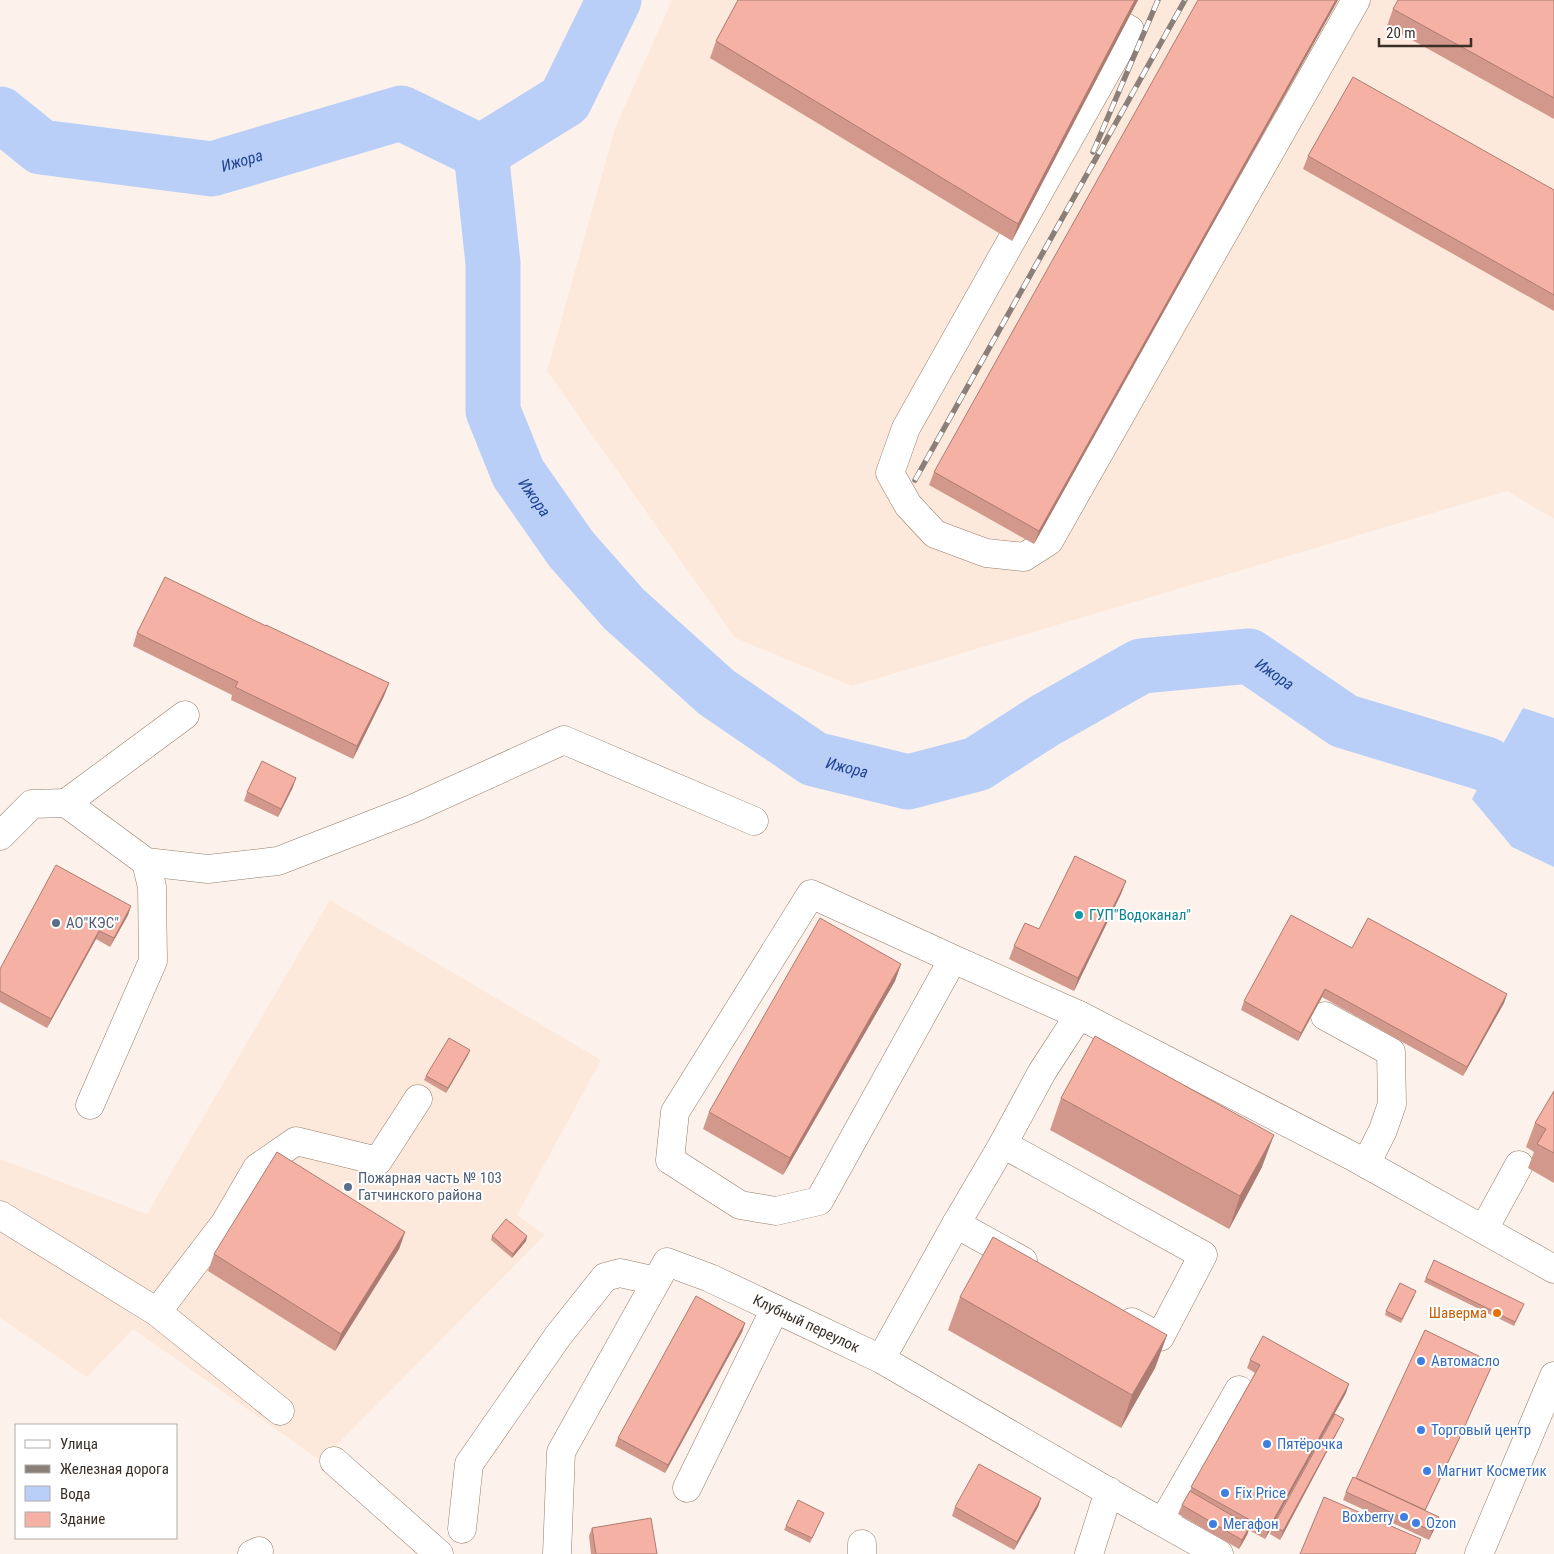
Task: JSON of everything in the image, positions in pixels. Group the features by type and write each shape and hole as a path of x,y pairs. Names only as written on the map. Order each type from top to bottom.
{"street":[{"path":"1079,0 1130,30 906,428 890,473 908,505 935,534 986,553 1024,557 1049,541 1356,0"},
{"path":"0,836 32,804 66,803 185,715"},
{"path":"66,803 146,862 208,869 278,861 412,809 564,740 754,821"},
{"path":"90,1104 153,961 152,887 146,862"},
{"path":"952,959 819,1201 776,1211 740,1205 670,1160 675,1112 811,894 1079,1015 1366,1164 1554,1269"},
{"path":"881,1358 1042,1072 1079,1015"},
{"path":"1324,1016 1390,1052 1392,1104 1383,1130 1366,1164"},
{"path":"157,1312 225,1223 257,1168 296,1140 378,1161 418,1099"},
{"path":"1003,1144 1203,1255 1160,1337 1109,1309"},
{"path":"1484,1229 1519,1165"},
{"path":"0,1215 157,1312 280,1411"},
{"path":"956,1224 1041,1271"},
{"name":"Клубный переулок","path":"557,1554 561,1452 666,1262 710,1278 881,1358 1109,1492 1219,1554"},
{"path":"462,1529 469,1464 558,1336 605,1277 620,1273 656,1281"},
{"path":"687,1488 775,1308"},
{"path":"1479,1554 1554,1376"},
{"path":"1163,1522 1238,1390"},
{"path":"334,1462 439,1554"},
{"path":"1089,1554 1109,1492"}],"shaded area":[{"path":"672,0 1554,0 1554,519 1507,491 852,686 735,638 547,371 615,128"},
{"name":"Пожарная часть № 103 Гатчинского района","path":"330,900 601,1060 517,1215 545,1235 321,1461 133,1329 87,1377 0,1318 0,1159 147,1214"}],"water":[{"path":"1523,708 1554,718 1554,867 1512,847 1472,799"}],"building":[{"path":"738,0 1135,0 1018,224 716,41"},
{"path":"1198,0 1336,0 1039,531 934,472"},
{"path":"1398,0 1554,0 1554,98 1393,9"},
{"path":"1353,77 1554,190 1554,295 1308,156"},
{"path":"165,577 389,683 357,746 235,687 238,682 137,633"},
{"path":"262,761 296,778 281,809 247,792"},
{"name":"ГУП\"Водоканал\"","path":"1075,856 1126,881 1078,978 1014,946 1025,923 1039,929"},
{"path":"56,865 131,906 114,938 99,931 51,1019 0,991 0,969"},
{"path":"1291,915 1352,948 1368,918 1507,994 1467,1067 1325,989 1301,1033 1244,1001"},
{"path":"820,918 901,964 790,1158 709,1112"},
{"path":"1095,1036 1274,1135 1240,1196 1061,1098"},
{"path":"449,1038 470,1050 448,1088 426,1076"},
{"path":"1554,1091 1554,1153 1537,1144 1546,1129 1535,1123"},
{"path":"277,1152 405,1232 341,1334 214,1254"},
{"path":"506,1219 527,1236 513,1254 492,1236"},
{"path":"993,1237 1167,1335 1132,1395 960,1297"},
{"path":"1434,1260 1524,1304 1515,1322 1426,1278"},
{"path":"1400,1283 1416,1291 1402,1319 1386,1311"},
{"path":"696,1296 745,1323 668,1465 618,1438"},
{"name":"Торговый центр","path":"1425,1330 1493,1363 1425,1510 1356,1478"},
{"name":"Пятёрочка","path":"1263,1336 1349,1384 1268,1530 1191,1487 1260,1365 1250,1360"},
{"path":"1335,1414 1344,1419 1283,1531 1273,1526"},
{"path":"979,1464 1041,1498 1017,1542 955,1507"},
{"path":"1353,1477 1439,1517 1432,1531 1346,1492"},
{"path":"1190,1491 1250,1526 1242,1540 1182,1505"},
{"path":"1324,1497 1421,1539 1415,1554 1300,1554"},
{"path":"798,1500 824,1513 812,1538 786,1526"},
{"path":"651,1518 657,1554 596,1554 592,1528"}],"waterway":[{"name":"Ижора","path":"0,114 41,147 212,169 401,113 481,152 565,100 614,0"},
{"name":"Ижора","path":"481,152 493,263 493,411 518,473 571,549 624,609 716,692 814,759 908,782 977,764 1044,721 1141,666 1249,656 1344,721 1486,764 1554,805"}],"railway":[{"path":"1093,152 1158,0"},
{"path":"915,480 1185,0"}],"place":[{"name":"ГУП\"Водоканал\"","path":"1079,915"},
{"name":"АО\"КЭС\"","path":"56,923"},
{"name":"Пожарная часть № 103 Гатчинского района","path":"348,1187"},
{"name":"Шаверма","path":"1497,1313"},
{"name":"Автомасло","path":"1421,1361"},
{"name":"Торговый центр","path":"1421,1430"},
{"name":"Пятёрочка","path":"1267,1444"},
{"name":"Магнит Косметик","path":"1427,1471"},
{"name":"Fix Price","path":"1225,1493"},
{"name":"Boxberry","path":"1404,1517"},
{"name":"Ozon","path":"1416,1523"},
{"name":"Мегафон","path":"1213,1524"}]}
